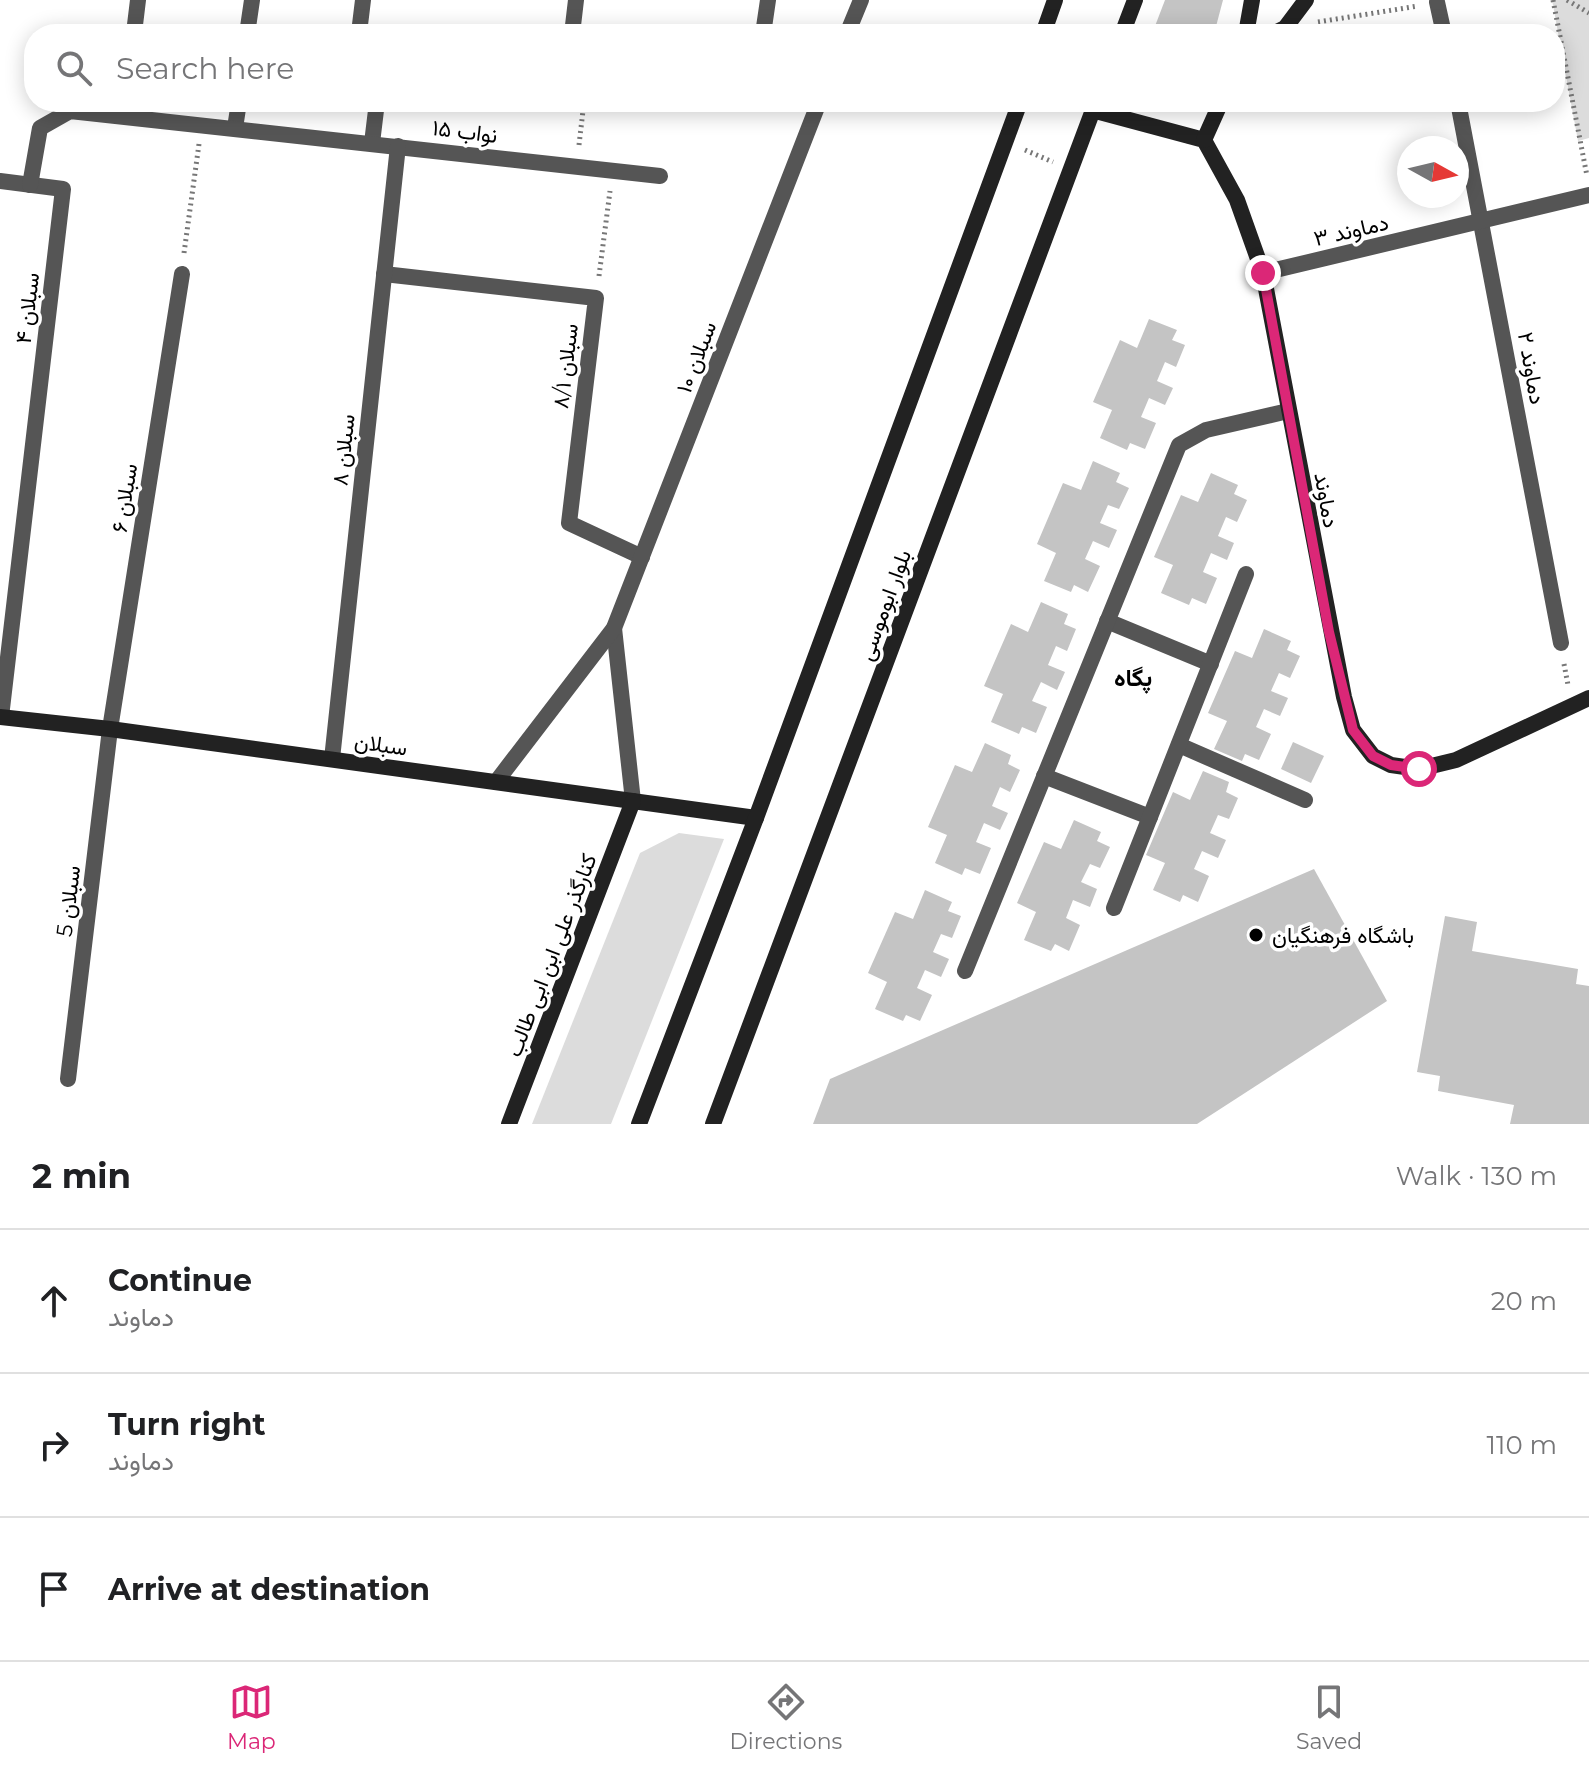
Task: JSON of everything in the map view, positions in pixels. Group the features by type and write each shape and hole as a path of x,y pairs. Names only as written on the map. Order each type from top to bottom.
{"main road":[{"path":"1047,24 1055,0"},
{"path":"1126,24 1135,0"},
{"path":"1248,24 1252,0"},
{"path":"1285,24 1306,0"},
{"name":"بلوار ابوموسی","path":"639,1124 756,818 1016,112"},
{"name":"بلوار ابوموسی","path":"713,1124 1092,112"},
{"path":"1113,112 1204,140 1217,112"},
{"name":"دماوند","path":"1204,140 1237,200 1263,273 1344,697 1353,730 1373,756 1391,765 1419,769 1456,760 1589,698"},
{"name":"سبلان","path":"1,717 110,729 756,818"},
{"name":"کنارگذر علی ابن ابی طالب","path":"509,1124 633,801"}],"street":[{"path":"135,24 138,0"},
{"path":"248,24 252,0"},
{"path":"360,24 363,0"},
{"path":"573,24 576,0"},
{"path":"764,24 768,0"},
{"path":"851,24 861,0"},
{"path":"1437,2 1442,24"},
{"name":"نواب ۱۵","path":"30,185 40,128 68,112"},
{"name":"نواب ۱۵","path":"80,112 660,176"},
{"path":"235,128 237,112"},
{"path":"372,143 376,112"},
{"name":"سبلان ۱۰","path":"496,782 614,628 815,112"},
{"name":"دماوند ۲","path":"1460,112 1561,643"},
{"name":"سبلان ۸","path":"332,759 398,146"},
{"path":"0,181 30,185"},
{"name":"سبلان ۴","path":"1,717 63,189 30,185"},
{"name":"دماوند ۳","path":"1263,273 1589,195"},
{"name":"سبلان ۶","path":"110,729 182,274"},
{"name":"سبلان ۸/۱","path":"384,274 596,298 569,523 642,557"},
{"path":"965,971 1179,445 1206,430 1288,411"},
{"path":"1114,908 1246,574"},
{"path":"1107,621 1211,664"},
{"name":"سبلان ۱۰","path":"614,628 633,801"},
{"name":"سبلان 5","path":"68,1079 110,729"},
{"path":"1179,745 1305,800"},
{"path":"1044,776 1150,817"}],"path":[{"path":"1553,0 1558,24"},
{"path":"1567,0 1589,13"},
{"path":"1317,24 1437,2"},
{"path":"1565,63 1589,189"},
{"path":"576,166 583,112"},
{"path":"182,274 201,124"},
{"path":"1006,142 1070,169"},
{"path":"596,298 612,170"},
{"path":"1561,643 1572,706"}],"shaded area":[{"path":"1552,0 1589,0 1589,138 1578,141 1565,70 1565,24 1556,24"},
{"path":"679,833 724,839 611,1124 532,1124 640,853"}],"building":[{"path":"1165,0 1223,0 1217,24 1156,24"},
{"path":"1149,319 1177,330 1172,340 1185,345 1176,367 1165,362 1157,381 1173,388 1165,405 1149,398 1141,417 1156,423 1145,449 1130,443 1127,450 1100,438 1112,410 1093,402 1120,340 1137,348"},
{"path":"1093,461 1120,473 1116,482 1129,488 1119,509 1108,505 1100,523 1117,530 1109,548 1093,541 1085,559 1100,566 1088,592 1074,585 1071,592 1044,581 1056,553 1037,544 1063,483 1081,490"},
{"path":"1211,473 1238,485 1234,494 1247,500 1237,522 1226,517 1218,536 1234,543 1227,560 1211,553 1203,572 1217,578 1206,604 1192,598 1189,605 1161,593 1173,565 1154,557 1181,495 1198,502"},
{"path":"1041,602 1068,614 1064,624 1076,629 1067,651 1056,646 1048,665 1065,672 1057,690 1041,682 1032,701 1047,707 1036,733 1022,727 1019,734 991,722 1003,694 984,686 1011,624 1028,632"},
{"path":"1264,629 1291,641 1287,650 1300,656 1290,678 1279,673 1271,691 1288,698 1280,716 1264,709 1256,727 1271,734 1259,760 1245,754 1242,761 1214,749 1227,721 1208,713 1235,651 1252,658"},
{"path":"1293,742 1324,756 1311,783 1281,769"},
{"path":"985,743 1011,755 1008,764 1020,770 1010,792 1000,787 992,806 1008,813 1000,830 984,823 976,842 991,848 980,874 965,868 962,875 935,863 947,835 928,827 955,765 972,772"},
{"path":"1203,771 1229,782 1226,792 1238,798 1229,819 1218,815 1210,833 1226,840 1218,858 1202,851 1194,869 1209,876 1198,902 1183,895 1180,902 1153,890 1165,863 1146,855 1173,792 1190,800"},
{"path":"1074,820 1101,832 1097,841 1110,847 1100,868 1090,864 1081,882 1097,889 1090,907 1073,900 1066,918 1080,925 1069,951 1055,944 1051,951 1024,940 1036,912 1017,903 1044,842 1061,849"},
{"name":"باشگاه فرهنگیان","path":"1314,869 1387,1001 1197,1124 813,1124 830,1079"},
{"path":"925,890 952,902 948,911 961,916 952,938 941,934 933,952 949,959 941,977 925,970 917,988 932,995 920,1021 906,1015 903,1021 875,1009 887,982 868,973 895,912 913,919"},
{"path":"1445,916 1477,922 1472,951 1578,969 1576,984 1589,986 1589,1124 1510,1124 1514,1105 1438,1091 1440,1076 1417,1072"}],"place":[{"name":"باشگاه فرهنگیان","path":"1256,935"}],"district":[{"name":"پگاه","path":"1133,678"}],"route":[{"path":"1263,273 1329,632 1353,730 1373,756 1391,765 1419,769"}]}
